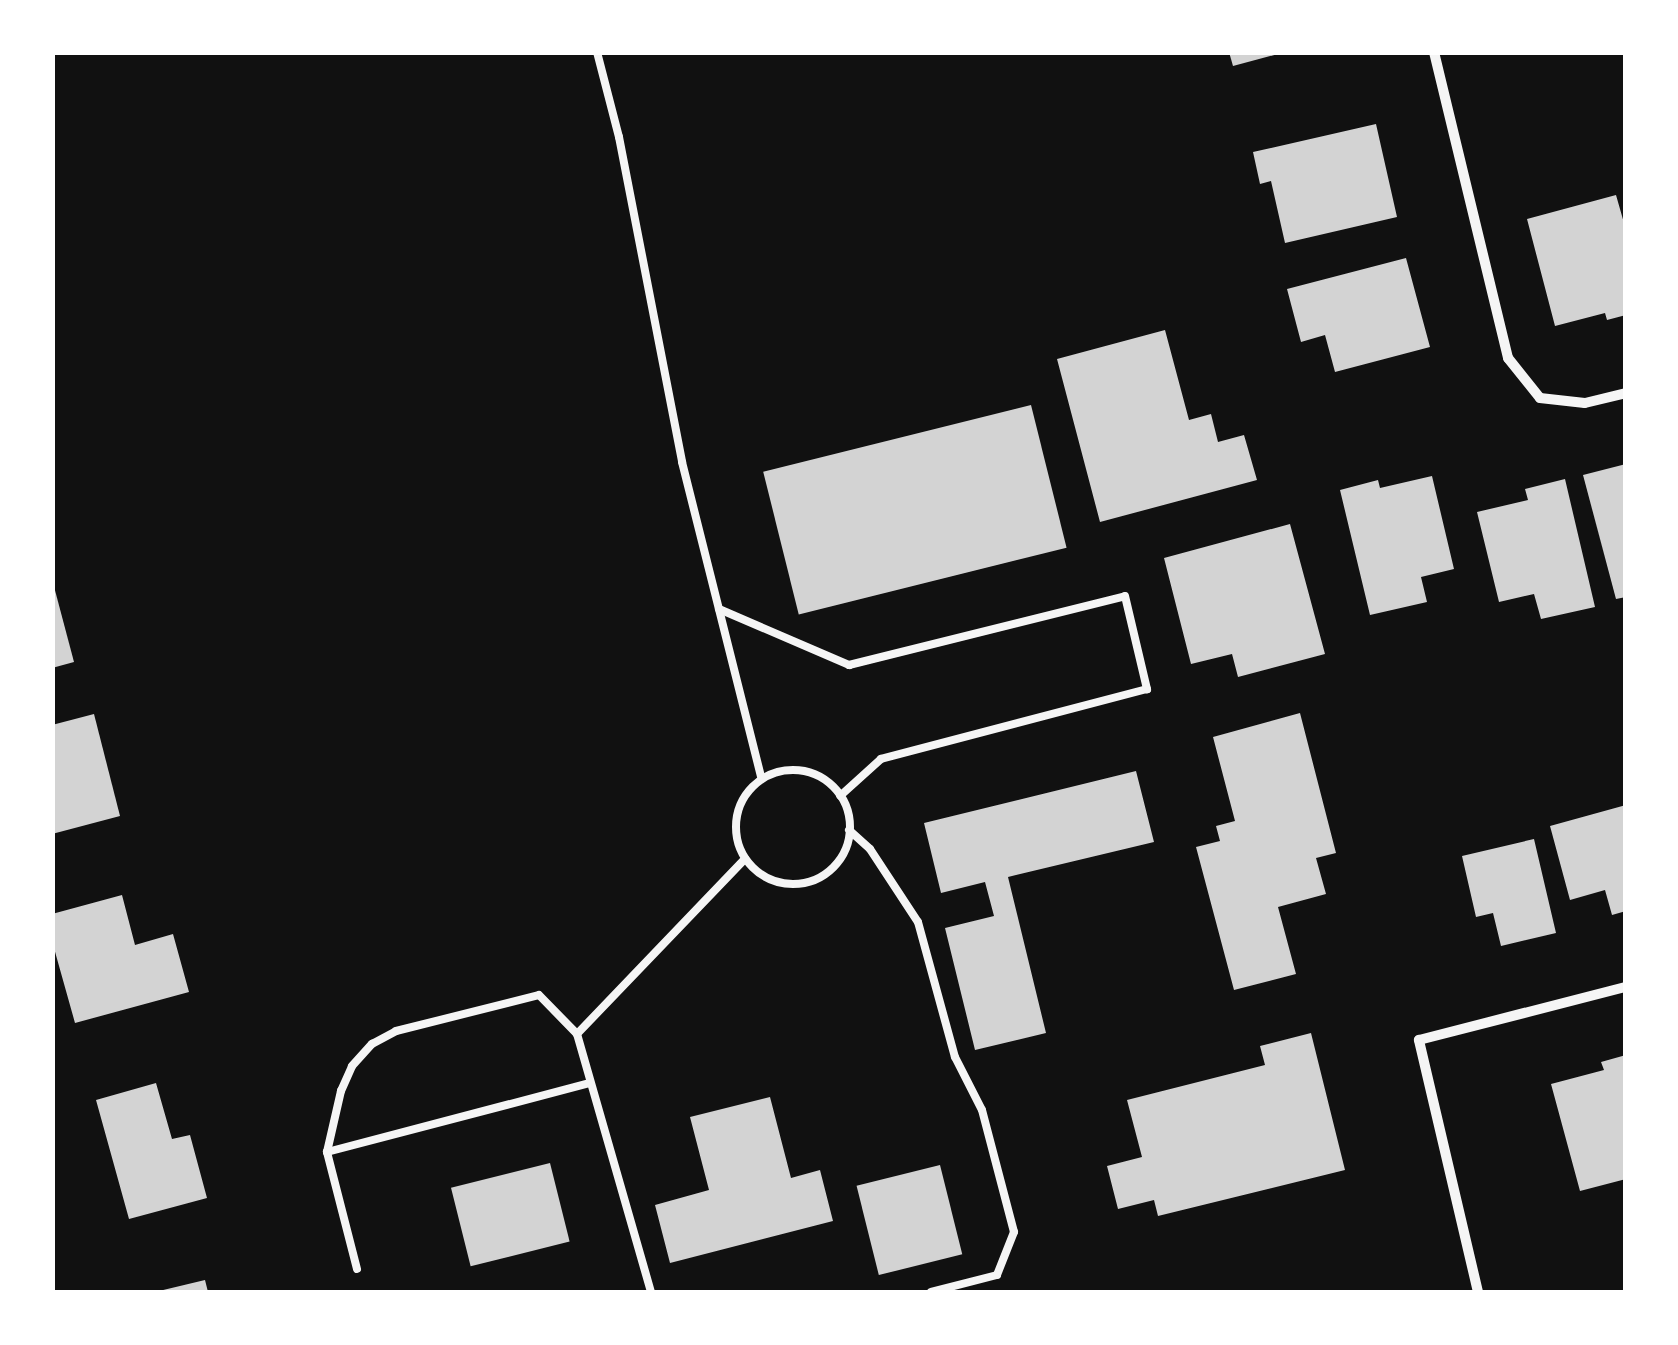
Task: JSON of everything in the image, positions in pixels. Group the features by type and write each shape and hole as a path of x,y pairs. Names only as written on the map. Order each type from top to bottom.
{"street":[{"path":"1434,52 1508,358 1540,398 1585,404 1626,393"},
{"path":"1478,1292 1419,1040 1626,987"}],"lane":[{"path":"597,52 618,137 682,462 761,777"},
{"path":"719,610 849,665 1125,596 1147,689 881,759 840,796"},
{"path":"850,830 838,863 808,882 773,881 745,859 736,825 740,808 761,777 795,770 812,774 840,796 850,830 870,849 918,922 955,1057 982,1110 1014,1232 997,1275 931,1292"},
{"path":"577,1034 745,859"},
{"path":"357,1270 328,1152 341,1091 352,1066 372,1044 396,1031 539,994 577,1034 651,1292"},
{"path":"328,1152 590,1082"}],"building":[{"path":"1229,52 1278,52 1278,54 1233,66"},
{"path":"1376,124 1397,217 1285,243 1271,181 1260,184 1253,152"},
{"path":"1616,195 1626,230 1626,315 1607,320 1605,313 1555,326 1527,219"},
{"path":"1406,258 1430,347 1335,372 1325,335 1301,342 1287,289"},
{"path":"1165,330 1189,420 1211,414 1218,442 1244,435 1257,480 1100,522 1057,359"},
{"path":"1031,405 1067,548 799,614 763,472"},
{"path":"1626,464 1626,597 1616,599 1583,475"},
{"path":"1432,476 1454,569 1421,577 1427,602 1370,615 1340,490 1378,480 1380,488"},
{"path":"1565,479 1595,607 1541,619 1534,594 1499,602 1477,512 1528,500 1525,489"},
{"path":"1290,524 1325,654 1238,677 1232,654 1191,664 1164,558"},
{"path":"52,579 74,662 52,668"},
{"path":"1300,713 1336,853 1316,858 1326,894 1278,907 1296,974 1234,990 1196,847 1220,841 1216,826 1235,821 1213,737"},
{"path":"94,714 120,816 52,834 52,725"},
{"path":"1136,771 1154,842 1008,877 1046,1033 975,1050 945,928 994,916 985,882 941,893 924,823"},
{"path":"1626,805 1626,911 1612,915 1605,890 1570,900 1550,826"},
{"path":"1534,839 1556,933 1501,946 1493,913 1476,917 1462,856"},
{"path":"122,895 135,945 173,934 189,992 75,1023 52,941 52,914"},
{"path":"1311,1033 1345,1170 1158,1216 1154,1200 1118,1209 1107,1166 1142,1157 1127,1100 1265,1065 1260,1046"},
{"path":"1626,1055 1626,1179 1580,1191 1551,1084 1604,1070 1601,1062"},
{"path":"156,1083 172,1139 190,1135 207,1198 129,1219 96,1100"},
{"path":"770,1097 791,1178 820,1170 833,1221 670,1263 655,1205 709,1190 690,1117"},
{"path":"550,1163 570,1242 471,1266 451,1188"},
{"path":"940,1165 962,1254 879,1275 857,1186"},
{"path":"205,1280 208,1292 159,1292 159,1291"}]}
